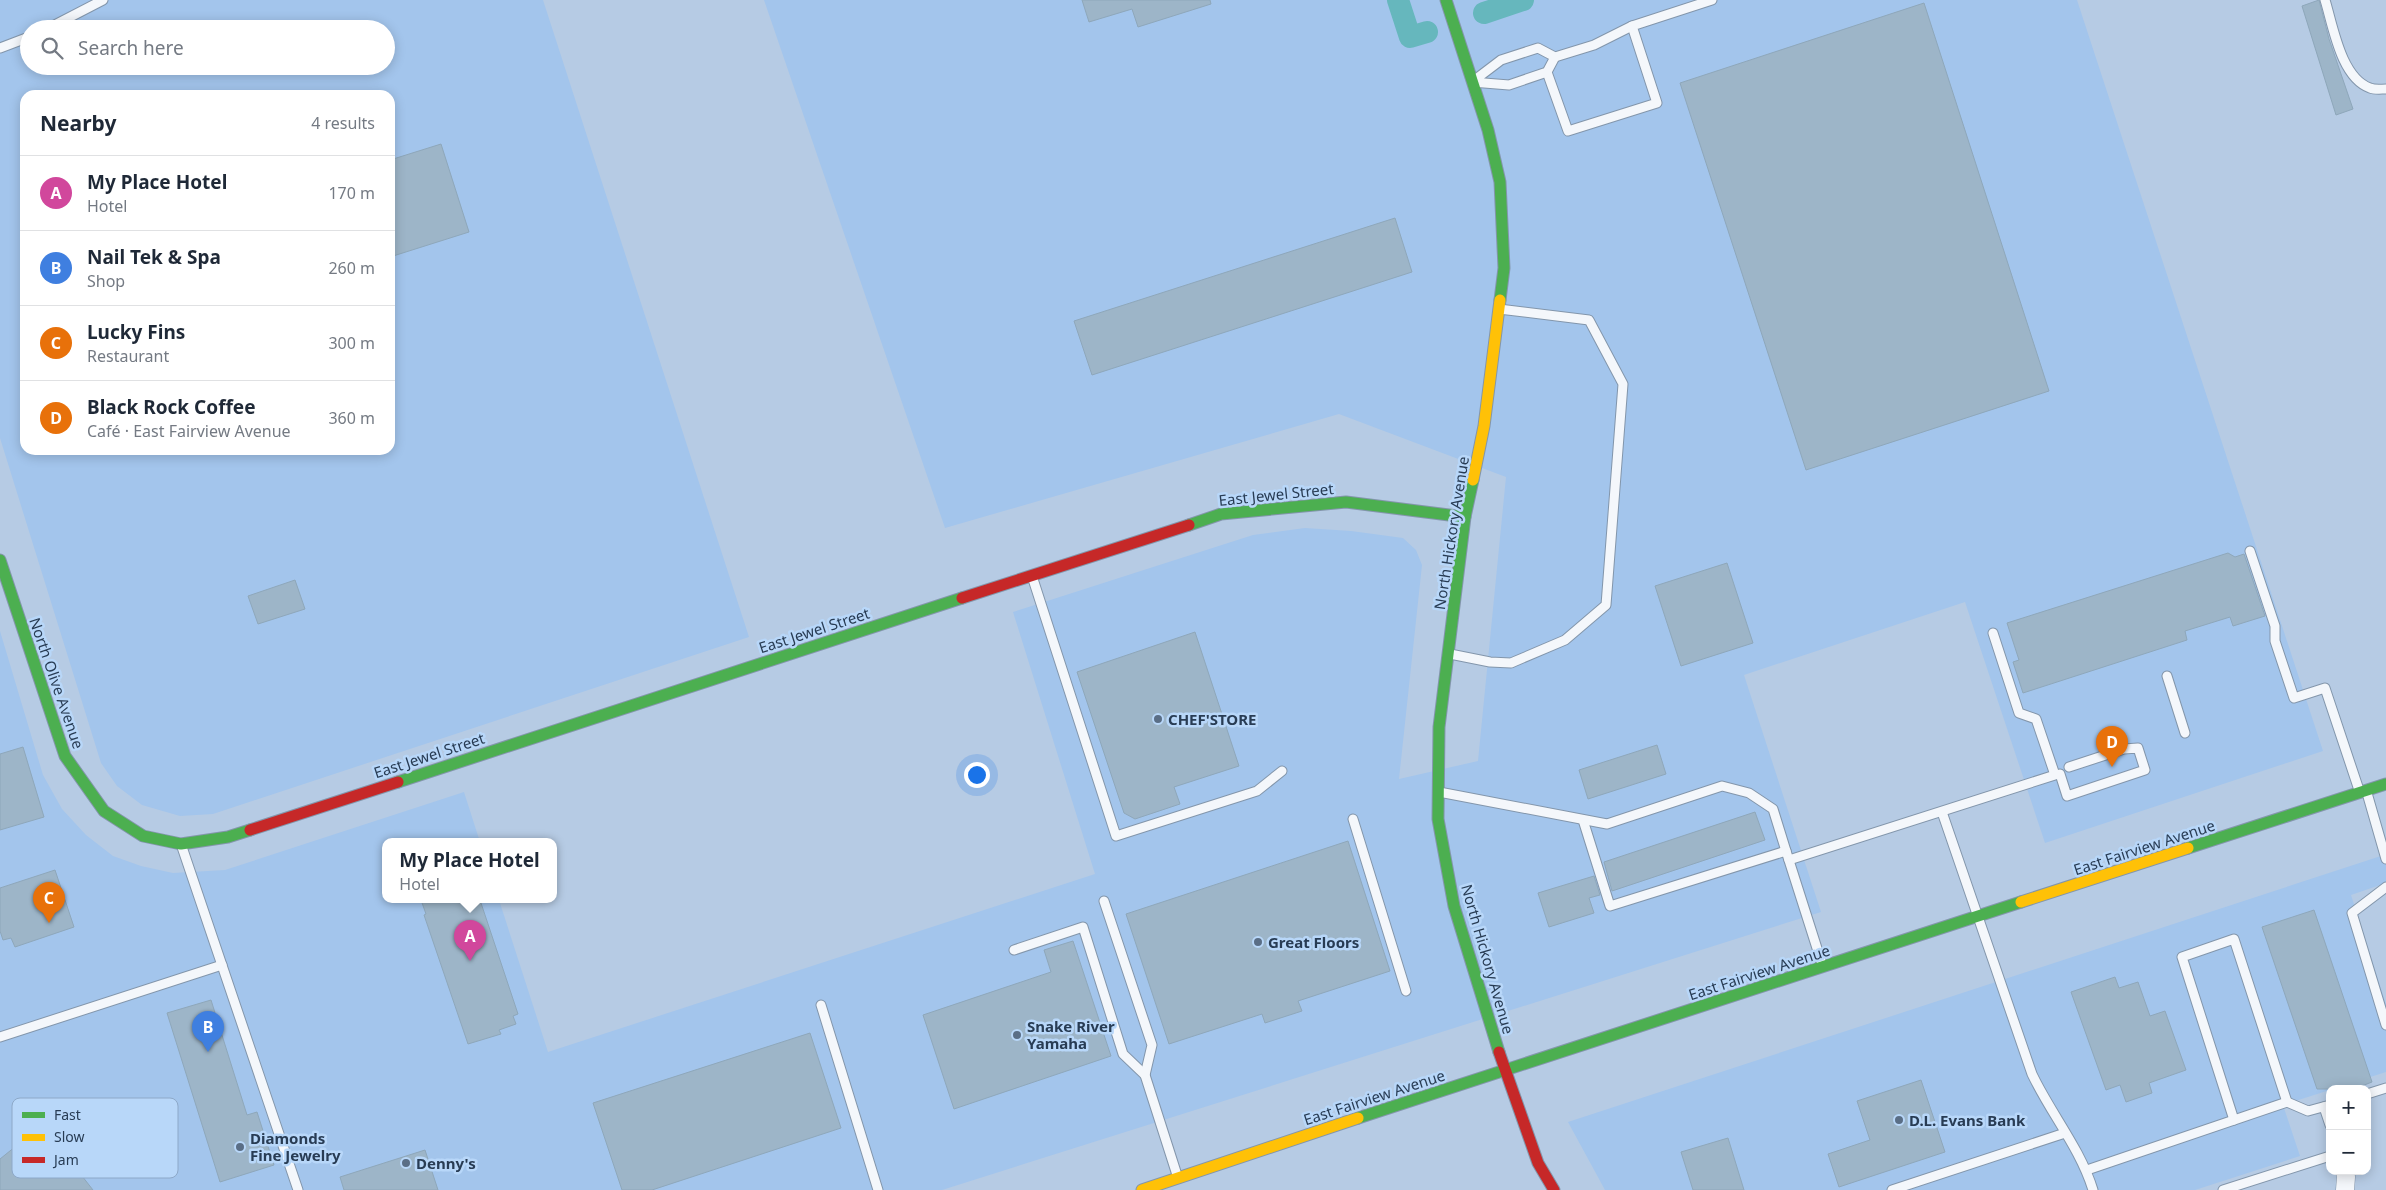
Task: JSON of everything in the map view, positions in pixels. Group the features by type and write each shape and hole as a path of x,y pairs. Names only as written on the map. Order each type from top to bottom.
{"street":[{"name":"North Hickory Avenue","path":"1446,0 1488,130 1500,182 1504,268 1484,426 1465,517 1439,727 1438,818 1454,906 1505,1070 1538,1163 1554,1190"},
{"name":"East Jewel Street","path":"181,844 228,836 1221,514 1346,502 1465,517"},
{"name":"North Olive Avenue","path":"0,560 65,756 104,811 143,836 181,844"},
{"name":"East Fairview Avenue","path":"1142,1190 2386,784"},
{"path":"2345,1175 2345,1190"}],"lane":[{"path":"64,20 103,0"},
{"path":"1472,82 1509,85 1547,72 1555,57 1594,45 1632,26 1712,0"},
{"path":"2325,0 2346,65 2358,81 2372,89 2386,88"},
{"path":"1547,72 1568,130 1658,103 1632,26"},
{"path":"0,48 20,40"},
{"path":"1472,82 1500,60 1538,48 1555,57"},
{"path":"1448,653 1490,662 1511,663 1566,640 1606,605 1623,384 1589,320 1499,309"},
{"path":"2250,551 2274,626 2275,641 2294,698 2326,688 2386,860"},
{"path":"1032,575 1116,836 1257,791 1282,771"},
{"path":"1789,860 2055,775 2036,718 2019,713 1993,633"},
{"path":"2167,676 2186,733"},
{"path":"2060,774 2067,796 2145,770 2138,748 2124,749 2069,767"},
{"path":"1438,792 1608,824 1722,786 1749,793 1773,809 1823,967"},
{"path":"1942,812 1979,916 2010,1016 2032,1074 2043,1097 2076,1148 2087,1170 2093,1190"},
{"path":"1353,819 1406,991"},
{"path":"1583,820 1610,906 1786,851"},
{"path":"181,844 298,1190"},
{"path":"2386,887 2352,913 2386,1025"},
{"path":"1104,901 1152,1045 1145,1075"},
{"path":"1014,950 1083,927 1123,1054 1145,1075 1178,1178"},
{"path":"2234,1120 2182,957 2234,939 2287,1102"},
{"path":"0,1037 222,965"},
{"path":"821,1005 878,1190"},
{"path":"2371,1093 2386,1088"},
{"path":"2087,1170 2287,1102 2308,1111 2326,1106"},
{"path":"1892,1190 2065,1133"},
{"path":"2223,1190 2326,1157"}],"shaded area":[{"path":"0,0 543,0 749,637 213,814 180,816 142,805 117,786 101,763 0,438"},
{"path":"764,0 2077,0 2323,751 2045,843 1965,602 1744,675 1821,912 942,1190 0,1190 0,631 43,775 62,809 86,835 113,856 141,866 173,873 225,870 464,792 479,838 382,838 382,903 500,903 548,1052 1095,874 1013,612 1253,535 1305,528 1351,531 1403,538 1416,550 1422,565 1399,779 1478,761 1506,477 1339,414 945,528"},
{"path":"2384,855 2386,883 2351,895 2386,1004 2386,1072 2345,1085 2326,1085 2326,1091 2283,1105 2300,1156 2195,1190 1605,1190 1568,1122"}],"building":[{"path":"1082,0 1210,0 1211,4 1138,27 1132,9 1089,22"},
{"path":"2319,0 2329,39 2353,109 2336,115 2302,6"},
{"path":"1924,3 2049,391 1806,470 1680,83"},
{"path":"441,144 469,232 395,255 395,158"},
{"path":"1395,218 1412,272 1092,375 1074,321"},
{"path":"2228,553 2235,557 2244,554 2265,616 2233,626 2230,617 2185,631 2187,640 2023,693 2013,662 2019,660 2007,623"},
{"path":"1727,563 1753,643 1681,666 1655,586"},
{"path":"295,580 305,609 258,624 248,596"},
{"name":"CHEF'STORE","path":"1195,632 1239,766 1174,787 1180,804 1135,819 1124,813 1077,672"},
{"path":"1657,745 1666,774 1588,799 1579,770"},
{"path":"23,747 44,817 0,830 0,754"},
{"path":"1755,812 1765,840 1612,891 1604,862"},
{"name":"Great Floors","path":"1348,841 1390,971 1298,1001 1302,1011 1265,1023 1262,1014 1169,1044 1126,914"},
{"path":"55,870 74,927 15,947 11,938 3,940 0,931 0,888"},
{"path":"1594,876 1600,895 1589,898 1594,913 1549,927 1538,893"},
{"path":"422,903 481,903 518,1014 513,1016 516,1024 499,1030 501,1034 468,1044 424,915 426,914"},
{"path":"2314,910 2372,1082 2364,1085 2326,1085 2326,1089 2317,1089 2262,927"},
{"name":"Snake River Yamaha","path":"1073,941 1111,1056 954,1109 923,1015 1051,972 1044,950"},
{"path":"2115,977 2119,988 2138,982 2150,1016 2165,1011 2186,1070 2149,1083 2152,1093 2126,1102 2120,1085 2106,1090 2071,992"},
{"path":"211,1000 247,1115 257,1112 274,1165 220,1182 167,1013"},
{"path":"810,1033 841,1128 652,1190 622,1190 593,1103"},
{"name":"D.L. Evans Bank","path":"1921,1080 1945,1152 1839,1187 1828,1154 1870,1140 1857,1101"},
{"path":"1728,1138 1744,1190 1693,1190 1681,1152"},
{"path":"12,1149 12,1178 84,1178 93,1190 0,1190 0,1159"},
{"name":"Denny's","path":"425,1150 438,1190 344,1190 340,1177"}],"waterway":[{"path":"1398,0 1410,37 1427,32"},
{"path":"1484,13 1523,0"}],"traffic: fast":[{"path":"1446,0 1488,130 1500,182 1504,268 1500,300"},
{"path":"1473,480 1465,517 1439,727 1438,819 1454,906 1499,1052"},
{"path":"1189,525 1221,514 1346,502 1465,517"},
{"path":"0,560 65,756 104,811 143,836 181,844 228,837 250,830"},
{"path":"398,782 962,598"},
{"path":"2188,848 2386,784"},
{"path":"1358,1118 2021,902"}],"traffic: slow":[{"path":"1473,480 1484,426 1500,300"},
{"path":"2021,902 2188,848"},
{"path":"1142,1190 1358,1118"}],"traffic: jam":[{"path":"962,598 1189,525"},
{"path":"250,830 398,782"},
{"path":"1499,1052 1538,1163 1554,1190"}],"place":[{"name":"CHEF'STORE","path":"1158,719"},
{"name":"Black Rock Coffee","path":"2112,767"},
{"name":"Lucky Fins","path":"49,923"},
{"name":"Great Floors","path":"1258,942"},
{"name":"My Place Hotel","path":"470,961"},
{"name":"Snake River Yamaha","path":"1017,1035"},
{"name":"Nail Tek & Spa","path":"208,1052"},
{"name":"D.L. Evans Bank","path":"1899,1120"},
{"name":"Diamonds Fine Jewelry","path":"240,1147"},
{"name":"Denny's","path":"406,1163"}]}
